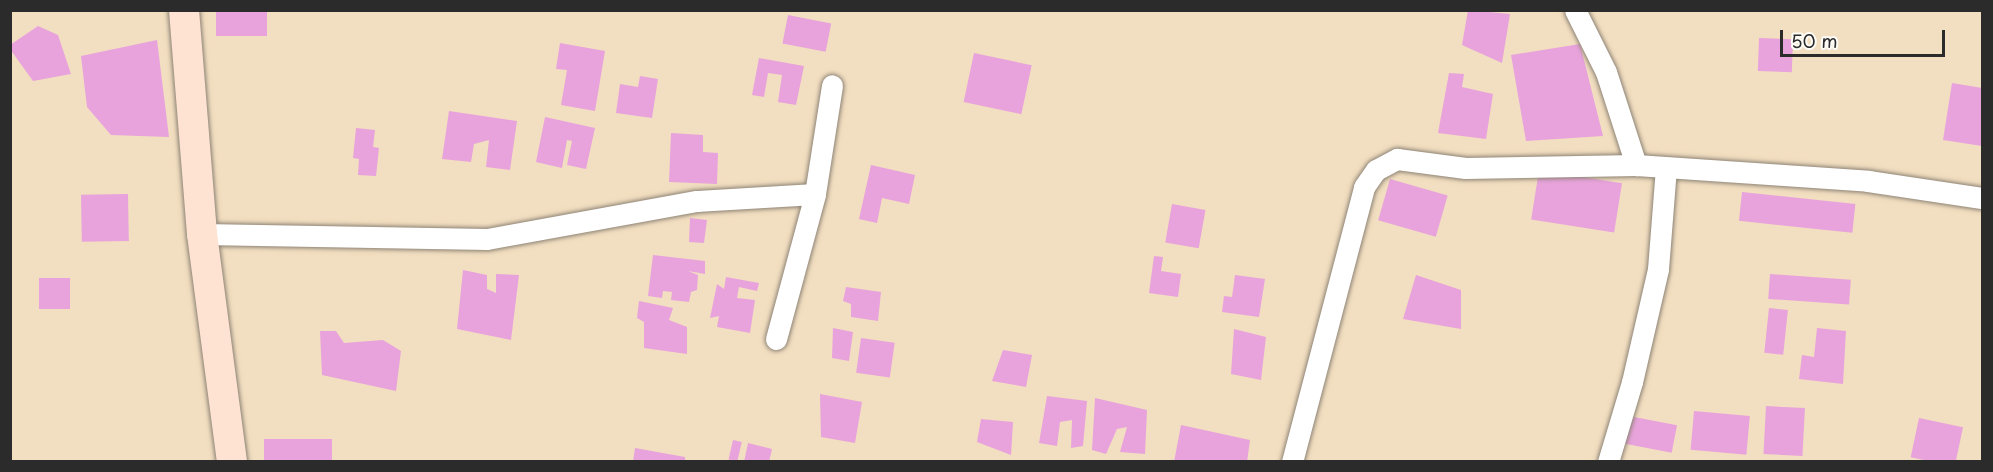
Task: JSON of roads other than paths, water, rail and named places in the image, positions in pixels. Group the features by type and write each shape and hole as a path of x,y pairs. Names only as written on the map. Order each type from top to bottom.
{"street":[{"path":"184,10 202,234 232,462"},
{"path":"1575,10 1606,72 1636,165"},
{"path":"776,339 814,194 832,85"},
{"path":"1292,462 1364,187 1376,170 1397,159 1466,168 1636,165 1868,181 1983,198"},
{"path":"1608,462 1632,382 1658,269 1666,168"},
{"path":"202,234 487,239 697,201 814,194"}]}
